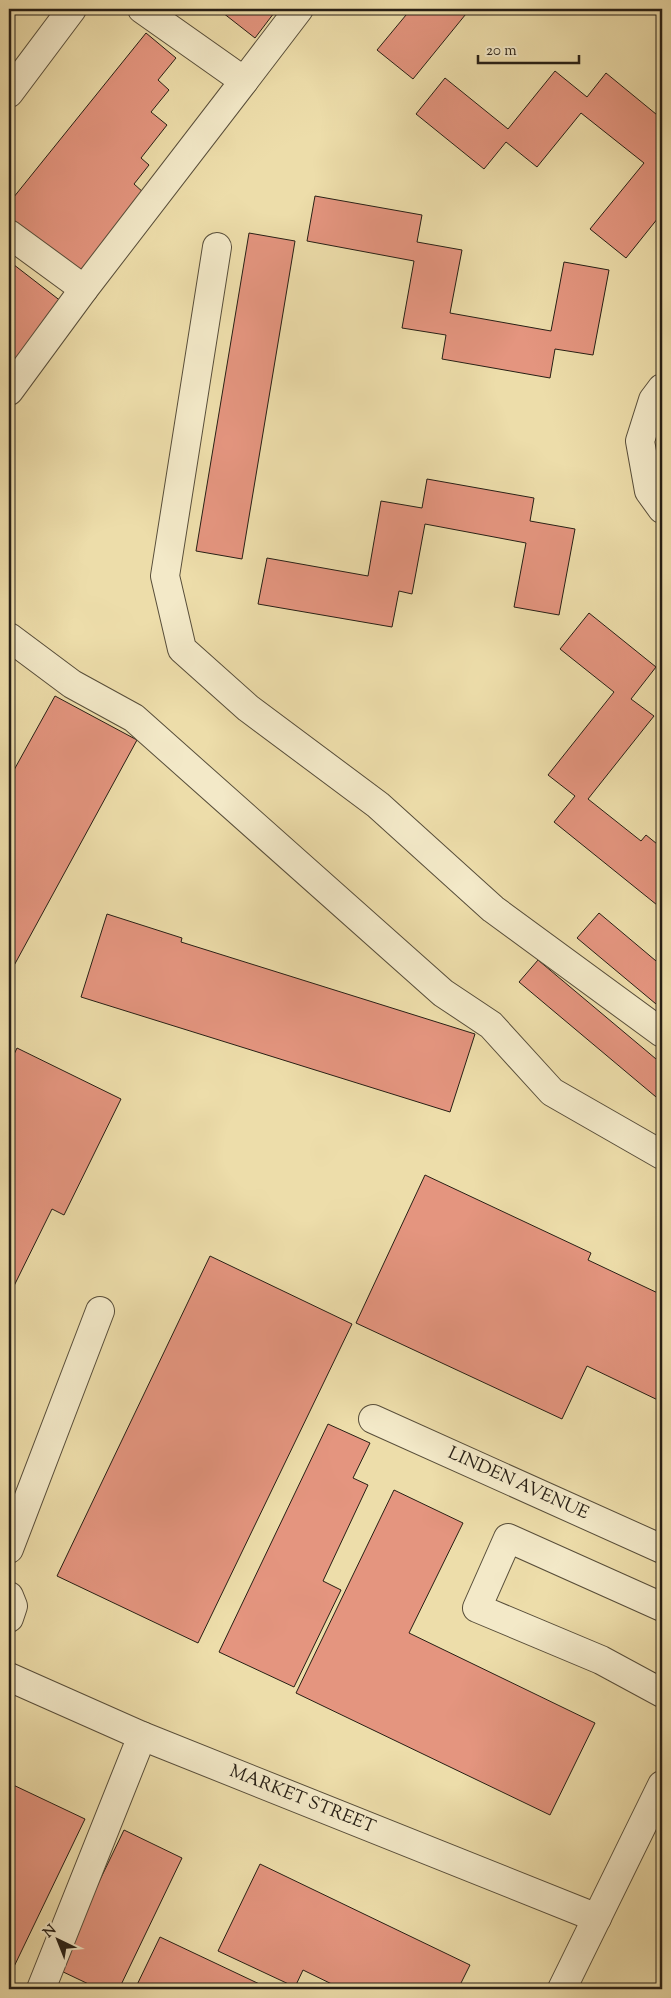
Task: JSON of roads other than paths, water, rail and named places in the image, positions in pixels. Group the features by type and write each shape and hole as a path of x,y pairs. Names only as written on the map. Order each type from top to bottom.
{"street":[{"path":"9,93 72,9"},
{"path":"142,9 244,81"},
{"path":"9,391 84,289 299,9"},
{"path":"9,234 84,289"},
{"path":"217,247 165,576 182,649 248,708 378,805 493,909 662,1033"},
{"path":"662,388 653,400 640,441 650,491 662,510"},
{"path":"9,636 72,684 134,718 443,992 491,1025 552,1092 662,1155"},
{"path":"9,1549 100,1310"},
{"name":"LINDEN AVENUE","path":"373,1419 662,1549"},
{"path":"662,1607 508,1538 477,1608 601,1660 662,1693"},
{"path":"9,1596 14,1606 9,1618"},
{"name":"MARKET STREET","path":"9,1676 142,1736 597,1918"},
{"path":"41,1989 142,1736"},
{"path":"562,1989 662,1784"}]}
